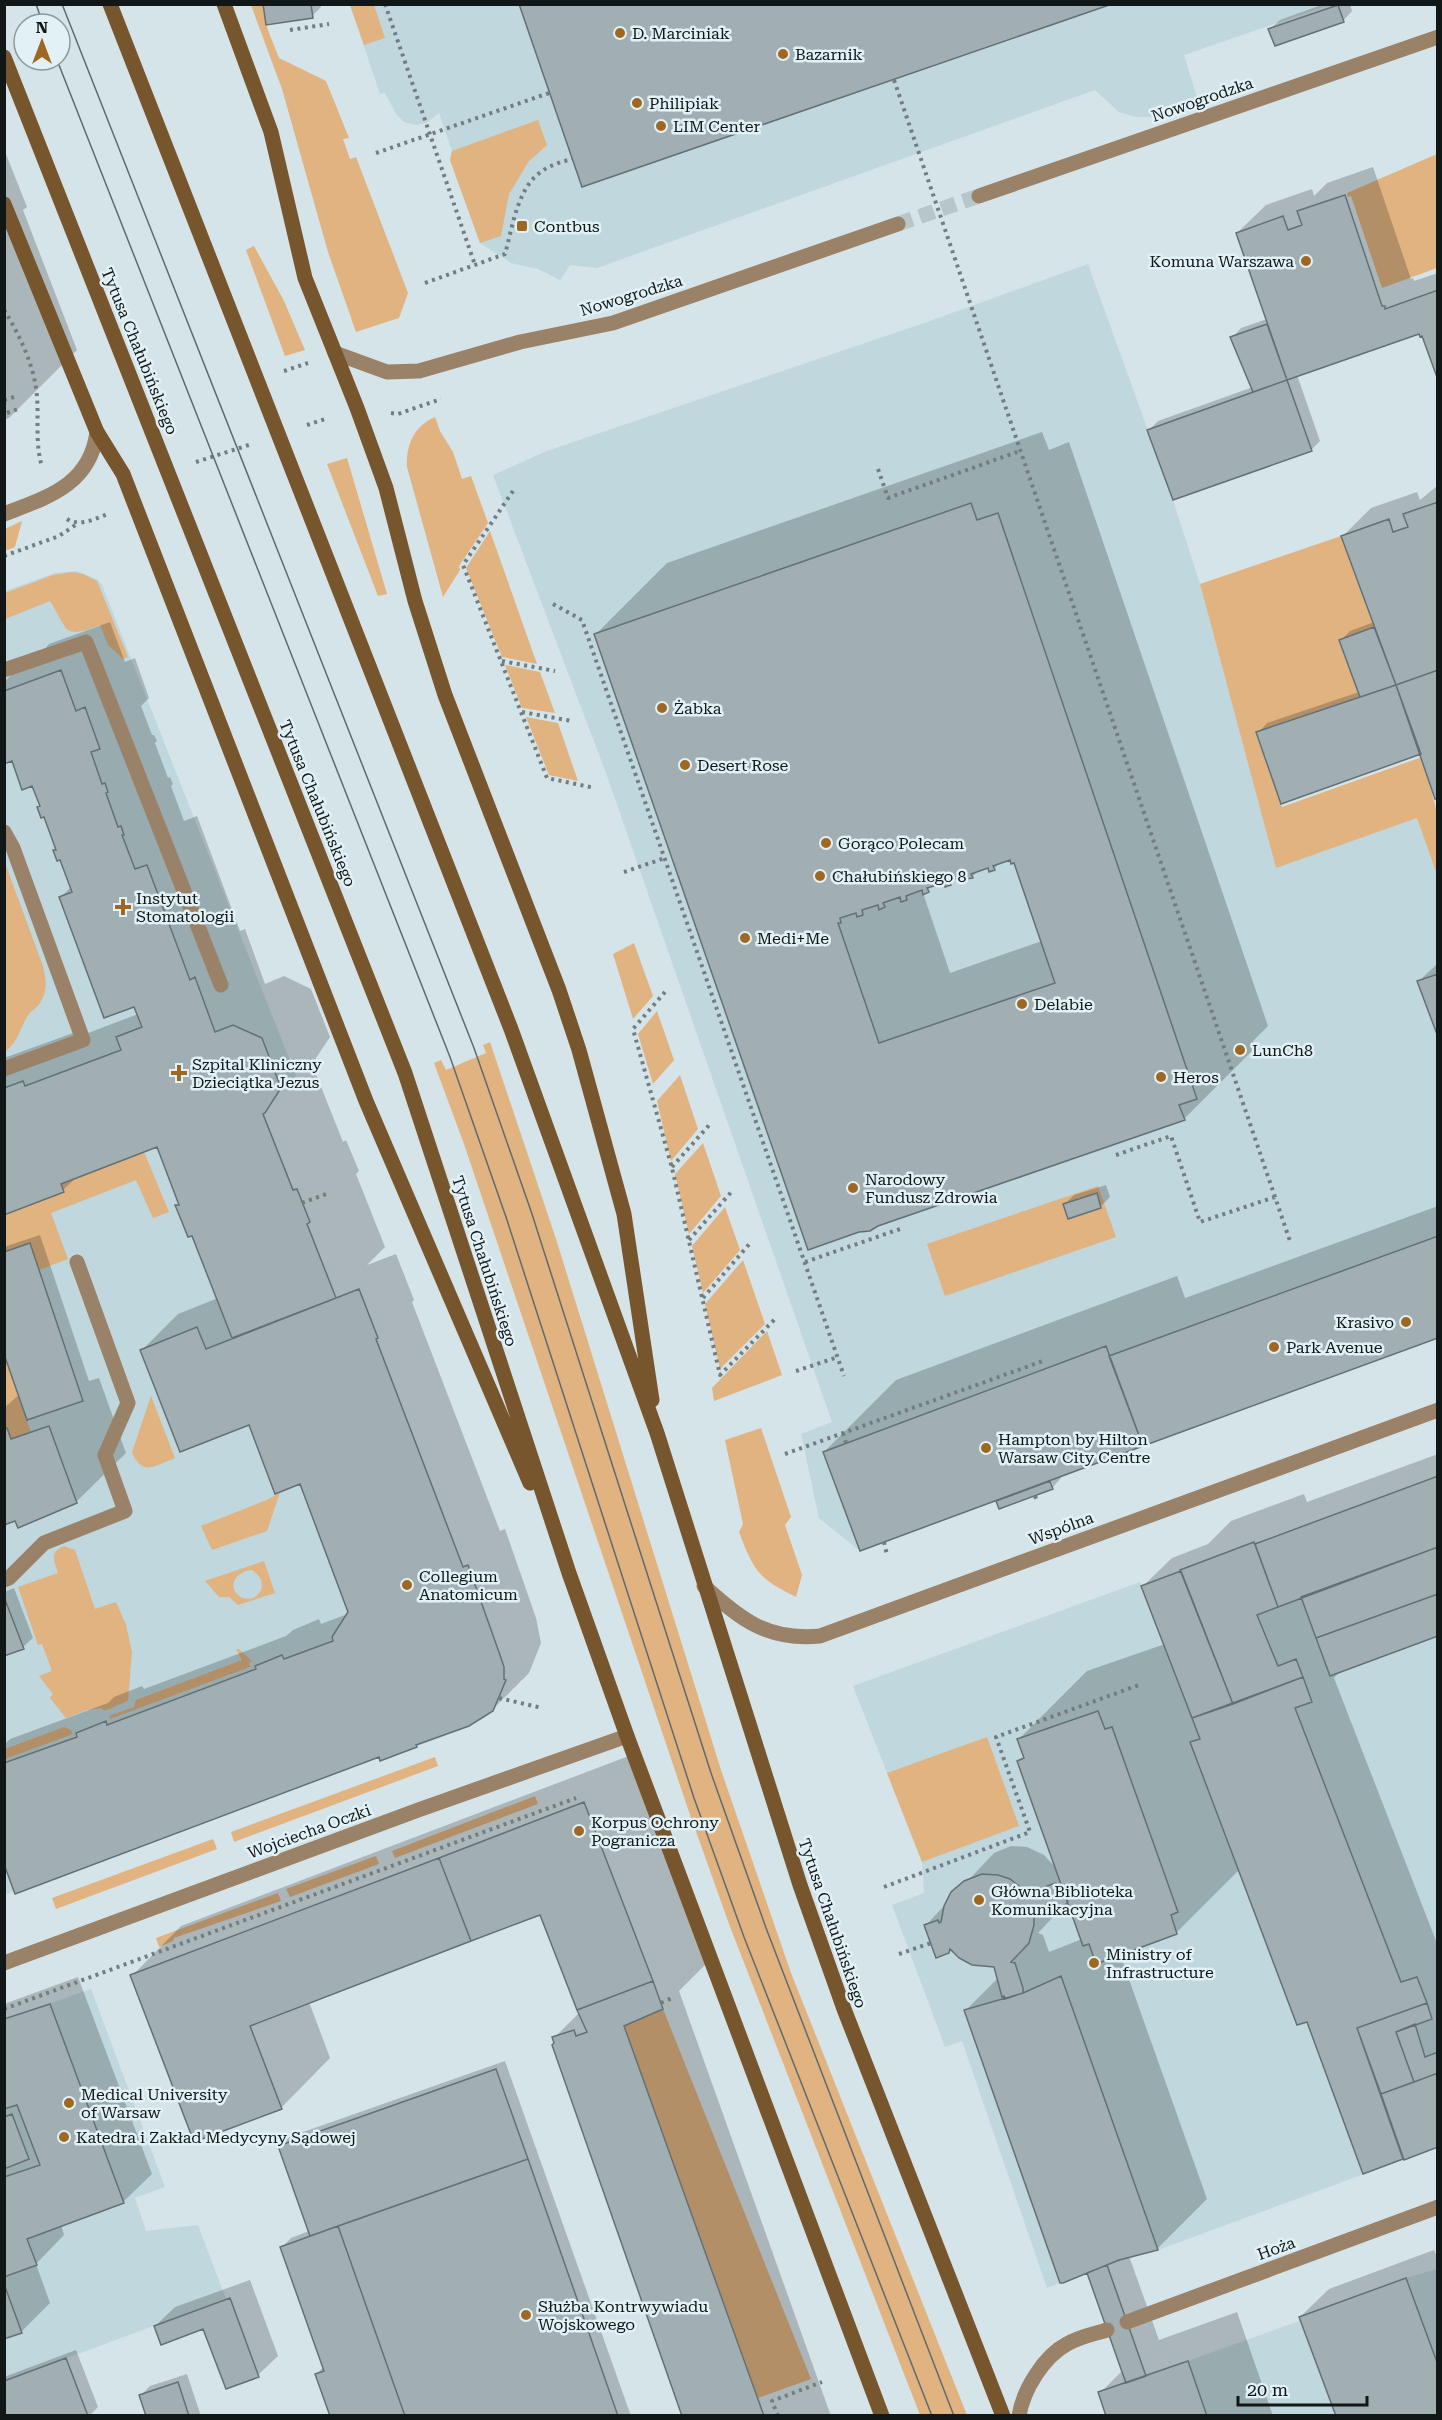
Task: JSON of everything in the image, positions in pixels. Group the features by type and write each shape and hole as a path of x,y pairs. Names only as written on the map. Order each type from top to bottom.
{"main road":[{"name":"Tytusa Chałubińskiego","path":"110,4 511,1029 657,1433 800,1885 843,2009 1003,2415"},
{"name":"Tytusa Chałubińskiego","path":"225,7 271,132 305,278 386,488 416,601 445,695 560,990 579,1050 624,1214 657,1433"},
{"name":"Tytusa Chałubińskiego","path":"4,57 405,1073 569,1574 627,1736 882,2415"},
{"name":"Tytusa Chałubińskiego","path":"4,204 97,432 123,474 366,1101 569,1574"}],"street":[{"name":"Nowogrodzka","path":"979,196 1437,36"},
{"name":"Nowogrodzka","path":"335,353 387,372 419,371 520,342 613,323 898,224"},
{"path":"4,514 53,495 68,485 88,462 96,442 97,432"},
{"path":"4,670 86,642 220,985"},
{"path":"4,832 13,848 83,1040 4,1069"},
{"path":"4,1580 9,1578 44,1543 125,1511 105,1455 128,1403 77,1262"},
{"name":"Wspólna","path":"704,1586 734,1614 758,1628 779,1635 801,1638 820,1635 1437,1410"},
{"name":"Wojciecha Oczki","path":"4,1963 421,1809 627,1736"},
{"name":"Hoża","path":"1127,2322 1437,2207"},
{"path":"1019,2415 1020,2407 1038,2369 1066,2344 1107,2330"}],"path":[{"path":"385,4 475,265"},
{"path":"290,30 329,24"},
{"path":"894,80 1292,1244"},
{"path":"376,153 549,93"},
{"path":"425,283 505,254 522,197 536,175 554,164 572,159"},
{"path":"4,310 18,334 34,375 37,401 36,422 43,471"},
{"path":"4,400 14,397"},
{"path":"7,412 18,409"},
{"path":"878,469 888,498 1020,452"},
{"path":"513,491 463,566 547,778 595,788"},
{"path":"4,556 59,536 78,523"},
{"path":"553,604 582,620 844,1376"},
{"path":"501,661 555,671"},
{"path":"521,712 572,721"},
{"path":"624,872 665,858"},
{"path":"665,992 633,1029 672,1168 720,1375 777,1317"},
{"path":"672,1168 711,1123"},
{"path":"1116,1155 1170,1136 1200,1222 1275,1197"},
{"path":"689,1241 733,1190"},
{"path":"303,1203 329,1192"},
{"path":"805,1262 900,1229"},
{"path":"703,1299 751,1242"},
{"path":"796,1371 838,1357"},
{"path":"785,1454 1043,1361"},
{"path":"843,1434 846,1443"},
{"path":"884,1542 887,1555"},
{"path":"884,1887 1030,1833 996,1737 1139,1685"},
{"path":"499,1698 542,1708"},
{"path":"4,2009 576,1798"},
{"path":"899,1954 931,1943"},
{"path":"660,2003 672,1998"},
{"path":"778,2415 772,2401 822,2382"}],"shaded area":[{"path":"251,5 263,5 266,25 279,58 326,81 349,138 343,139 350,159 356,157 408,293 399,318 356,332 328,252 282,89"},
{"path":"350,5 1329,5 1184,55 1198,101 1151,117 1136,117 1119,112 1095,90 597,268 570,265 560,280 538,269 511,263 480,243 450,160 452,151 439,113 426,123 415,125 404,122 396,114 385,93 380,94"},
{"path":"350,5 374,5 385,38 364,45"},
{"path":"538,120 547,145 529,161 509,194 501,236 480,243 450,160 452,151"},
{"path":"1437,154 1437,268 1382,288 1351,196 1348,197 1347,193"},
{"path":"254,246 284,301 305,350 285,356 246,250"},
{"path":"1088,264 1173,500 1200,584 1276,867 1417,818 1437,875 1437,1338 860,1551 819,1518 801,1434 832,1422 606,773 493,475 547,451 927,322"},
{"path":"435,417 440,431 453,452 462,479 471,476 488,523 459,566 460,570 443,597 407,467 408,451 413,437 422,426"},
{"path":"347,458 387,594 378,596 327,464"},
{"path":"22,521 15,547 5,551 5,529"},
{"path":"490,531 537,664 502,657 466,568"},
{"path":"1341,536 1374,627 1339,640 1360,697 1256,733 1282,807 1422,757 1437,812 1437,875 1417,818 1276,868 1200,584"},
{"path":"77,571 98,580 102,585 298,1081 281,1088 263,1114 293,1190 297,1189 310,1222 307,1224 336,1297 359,1289 463,1567 468,1565 482,1602 480,1604 500,1655 506,1680 493,1711 469,1726 380,1761 379,1758 15,1894 14,1891 5,1895 5,591 55,573"},
{"path":"72,572 83,574 97,581 128,657 123,659 108,645 100,625 79,632 68,630 50,601 5,619 5,593 53,575"},
{"path":"505,665 540,672 555,713 522,708"},
{"path":"526,717 558,723 578,781 549,775"},
{"path":"5,863 43,966 46,985 40,1003 28,1015 16,1039 5,1052"},
{"path":"634,943 653,996 633,1019 613,954"},
{"path":"657,1011 674,1060 653,1084 638,1034"},
{"path":"490,1042 556,1239 721,1770 791,1973 967,2415 920,2415 729,1924 688,1809 464,1144 434,1063 441,1060 446,1070 486,1053 483,1045"},
{"path":"680,1075 698,1129 671,1161 657,1101"},
{"path":"703,1143 721,1196 689,1234 675,1174"},
{"path":"144,1152 169,1212 153,1218 136,1180 51,1213 68,1259 39,1270 30,1243 5,1252 5,1215 64,1192 61,1184"},
{"path":"1098,1186 1116,1237 945,1296 927,1244"},
{"path":"725,1207 740,1250 703,1293 692,1246"},
{"path":"743,1260 765,1324 720,1369 705,1304"},
{"path":"767,1331 782,1375 714,1401 712,1388"},
{"path":"4,1354 31,1432 11,1439 5,1429"},
{"path":"151,1396 175,1458 155,1466 145,1467 140,1465 132,1452"},
{"path":"761,1428 791,1517 785,1525 802,1575 796,1597 773,1584 759,1572 739,1532 743,1524 725,1440"},
{"name":"Ministry of Infrastructure","path":"1437,1476 1437,2147 1158,2250 1107,2265 1146,2376 1299,2321 1299,2317 1437,2269 1437,2415 1106,2415 1126,2383 1087,2273 1047,2288 962,2041 945,2047 892,1905 924,1893 922,1862 853,1686 1140,1582 1142,1586"},
{"path":"280,1492 267,1531 212,1550 201,1526 269,1499"},
{"path":"64,1546 75,1550 95,1609 116,1602 126,1625 132,1652 128,1701 104,1711 102,1708 87,1710 66,1718 50,1698 53,1694 39,1676 52,1671 42,1644 38,1645 18,1587 58,1573 54,1554"},
{"path":"264,1561 275,1593 238,1605 229,1597 219,1597 205,1581","holes":["252,1570 259,1576 262,1588 255,1597 250,1599 238,1595 233,1586 239,1575"]},
{"path":"236,1649 252,1661 249,1663 250,1667 110,1719 109,1716 134,1707 136,1700 242,1660"},
{"path":"64,1727 71,1730 73,1734 5,1759 5,1749"},
{"path":"987,1737 1019,1826 922,1862 887,1773"},
{"path":"435,1757 438,1766 234,1842 231,1832"},
{"path":"535,1796 538,1804 395,1858 392,1851"},
{"path":"213,1839 217,1849 56,1909 52,1898"},
{"path":"376,1856 379,1864 290,1897 286,1889"},
{"path":"278,1893 281,1901 174,1938 173,1941 159,1947 156,1938"},
{"name":"Medical University of Warsaw","path":"91,1989 165,2187 135,2198 146,2231 198,2225 226,2299 5,2381 5,2019"},
{"path":"663,2009 811,2379 758,2398 624,2026"}],"building":[{"path":"263,4 311,4 313,18 266,25"},
{"name":"LIM Center","path":"519,4 1112,4 582,187"},
{"path":"1338,5 1344,22 1275,46 1268,29"},
{"name":"Komuna Warszawa","path":"1345,195 1382,306 1385,306 1385,309 1438,290 1438,380 1422,336 1420,337 1419,334 1287,380 1236,233 1283,216 1288,230 1302,225 1297,211"},
{"path":"1267,324 1287,380 1253,392 1230,337"},
{"path":"1287,380 1312,451 1173,500 1147,430"},
{"path":"1438,502 1438,670 1396,685 1341,536 1389,519 1393,532 1408,527 1403,514"},
{"name":"Chałubińskiego 8","path":"971,503 977,520 998,513 1197,1099 1179,1105 1185,1120 878,1226 870,1231 859,1232 808,1250 594,634","holes":["1010,860 1011,864 1014,863 1055,983 879,1043 838,923 841,923 840,918 856,913 857,917 863,915 862,910 878,905 879,910 885,907 883,903 900,897 901,902 907,900 906,896 922,890 923,895 929,892 927,888 944,883 945,887 951,885 949,881 966,875 967,879 973,878 971,874 988,868 989,872 995,870 993,866"]},
{"path":"1374,627 1396,685 1360,697 1339,640"},
{"path":"61,670 76,711 85,707 100,749 91,752 102,784 105,783 108,792 106,793 118,827 121,826 124,835 122,835 135,869 147,865 190,980 195,977 215,1032 233,1025 262,1038 281,1088 263,1114 293,1190 297,1189 310,1222 307,1224 336,1298 232,1338 192,1236 188,1237 175,1205 179,1205 157,1147 61,1184 64,1192 4,1215 4,1088 23,1081 25,1086 121,1050 116,1037 142,1027 134,1007 104,1018 59,897 72,892 60,860 57,861 53,850 56,850 44,817 41,818 37,807 40,806 32,786 22,790 12,761 4,764 4,691"},
{"path":"1438,670 1438,798 1435,799 1396,685"},
{"path":"1396,685 1421,754 1281,804 1256,732"},
{"path":"1438,974 1438,1037 1417,981"},
{"path":"1097,1193 1101,1208 1068,1219 1063,1204"},
{"name":"Park Avenue","path":"1438,1236 1438,1338 1143,1446 1109,1356"},
{"path":"30,1243 83,1401 27,1420 4,1354 4,1252"},
{"name":"Collegium Anatomicum","path":"359,1289 463,1567 468,1565 504,1667 504,1679 506,1680 493,1711 469,1726 416,1745 417,1747 380,1761 379,1757 15,1894 4,1864 4,1763 77,1737 76,1733 106,1721 107,1725 256,1669 255,1666 282,1655 284,1659 333,1641 332,1637 348,1612 300,1484 275,1494 249,1425 180,1452 140,1350 197,1327 206,1349"},
{"name":"Hampton by Hilton Warsaw City Centre","path":"1106,1346 1143,1446 860,1551 823,1452"},
{"path":"49,1426 77,1503 18,1528 15,1521 4,1525 4,1429 7,1428 11,1439"},
{"path":"1438,1476 1438,1547 1278,1607 1255,1544"},
{"path":"1050,1481 1053,1489 999,1509 996,1501"},
{"path":"1254,1542 1278,1607 1257,1615 1278,1666 1296,1659 1303,1677 1233,1704 1180,1570"},
{"path":"1438,1547 1438,1594 1316,1638 1301,1597"},
{"path":"1181,1571 1233,1704 1192,1718 1141,1586"},
{"path":"1438,1594 1438,1636 1330,1676 1316,1638"},
{"path":"4,1597 24,1649 4,1656"},
{"path":"1303,1677 1312,1702 1295,1708 1401,1982 1417,1977 1427,2003 1357,2028 1403,2159 1363,2174 1307,2022 1297,2025 1190,1742 1200,1739 1192,1718"},
{"path":"1098,1711 1105,1729 1112,1727 1178,1912 1171,1915 1177,1934 1096,1964 1089,1944 1083,1946 1017,1761 1024,1758 1017,1739"},
{"path":"584,1802 653,1981 577,2010 540,1915 471,1941 439,1858"},
{"path":"439,1858 471,1941 250,2026 282,2109 194,2142 130,1975"},
{"path":"982,1874 998,1875 1010,1879 1023,1889 1027,1897 1029,1893 1055,1883 1061,1884 1068,1902 1064,1906 1034,1915 1029,1943 1011,1962 1015,1963 1023,1993 1005,1999 1004,1996 1002,1997 994,1967 972,1965 959,1958 950,1949 949,1953 936,1958 924,1925 938,1920 939,1923 941,1922 944,1906 951,1892 964,1881"},
{"path":"1061,1976 1158,2250 1119,2260 1063,2283 1060,2283 964,2010 1023,1993"},
{"path":"653,1981 663,2009 624,2026 764,2416 682,2416 552,2045 554,2043 552,2037 574,2030 576,2036 587,2032 577,2010"},
{"path":"1427,2003 1432,2019 1396,2032 1414,2082 1381,2094 1357,2028"},
{"name":"Katedra i Zakład Medycyny Sądowej","path":"50,2004 124,2203 27,2239 37,2265 4,2277 4,2177 40,2165 17,2105 4,2109 4,2019"},
{"path":"1415,2024 1425,2057 1438,2052 1438,2073 1414,2082 1396,2032"},
{"path":"496,2069 528,2159 310,2236 278,2146"},
{"path":"1438,2073 1438,2147 1404,2160 1381,2094"},
{"name":"Katedra i Zakład Medycyny Sądowej","path":"12,2114 29,2159 4,2169 4,2117"},
{"path":"528,2159 618,2416 405,2416 338,2226"},
{"path":"338,2226 405,2416 330,2416 315,2374 324,2371 280,2247"},
{"path":"1107,2265 1146,2376 1126,2383 1087,2273"},
{"path":"1406,2278 1438,2365 1438,2416 1336,2416 1299,2317"},
{"path":"4,2284 22,2333 4,2339"},
{"path":"230,2298 259,2377 226,2389 203,2329 161,2345 154,2326"},
{"path":"66,2358 88,2416 4,2416 4,2381"},
{"path":"1188,2361 1207,2416 1106,2416 1098,2392"},
{"path":"178,2382 189,2416 146,2416 139,2395"}],"tunnel":[{"path":"898,224 979,196"}],"tram line":[{"path":"36,4 39,12"},
{"path":"62,4 474,1048 531,1211 711,1773 766,1928 954,2416"},
{"path":"62,72 450,1057 506,1217 694,1798 744,1937 932,2416"}],"place":[{"name":"D. Marciniak","path":"620,33"},
{"name":"Bazarnik","path":"783,54"},
{"name":"Philipiak","path":"637,103"},
{"name":"LIM Center","path":"661,126"},
{"name":"Contbus","path":"522,226"},
{"name":"Komuna Warszawa","path":"1306,261"},
{"name":"Żabka","path":"662,708"},
{"name":"Desert Rose","path":"685,765"},
{"name":"Gorąco Polecam","path":"826,843"},
{"name":"Chałubińskiego 8","path":"820,876"},
{"name":"Instytut Stomatologii","path":"123,907"},
{"name":"Medi+Me","path":"745,938"},
{"name":"Delabie","path":"1022,1004"},
{"name":"LunCh8","path":"1240,1050"},
{"name":"Szpital Kliniczny Dzieciątka Jezus","path":"179,1073"},
{"name":"Heros","path":"1161,1077"},
{"name":"Narodowy Fundusz Zdrowia","path":"853,1188"},
{"name":"Krasivo","path":"1406,1322"},
{"name":"Park Avenue","path":"1274,1347"},
{"name":"Hampton by Hilton Warsaw City Centre","path":"986,1448"},
{"name":"Collegium Anatomicum","path":"407,1585"},
{"name":"Korpus Ochrony Pogranicza","path":"579,1831"},
{"name":"Główna Biblioteka Komunikacyjna","path":"979,1900"},
{"name":"Ministry of Infrastructure","path":"1094,1963"},
{"name":"Medical University of Warsaw","path":"69,2103"},
{"name":"Katedra i Zakład Medycyny Sądowej","path":"64,2137"},
{"name":"Służba Kontrwywiadu Wojskowego","path":"526,2315"}]}
